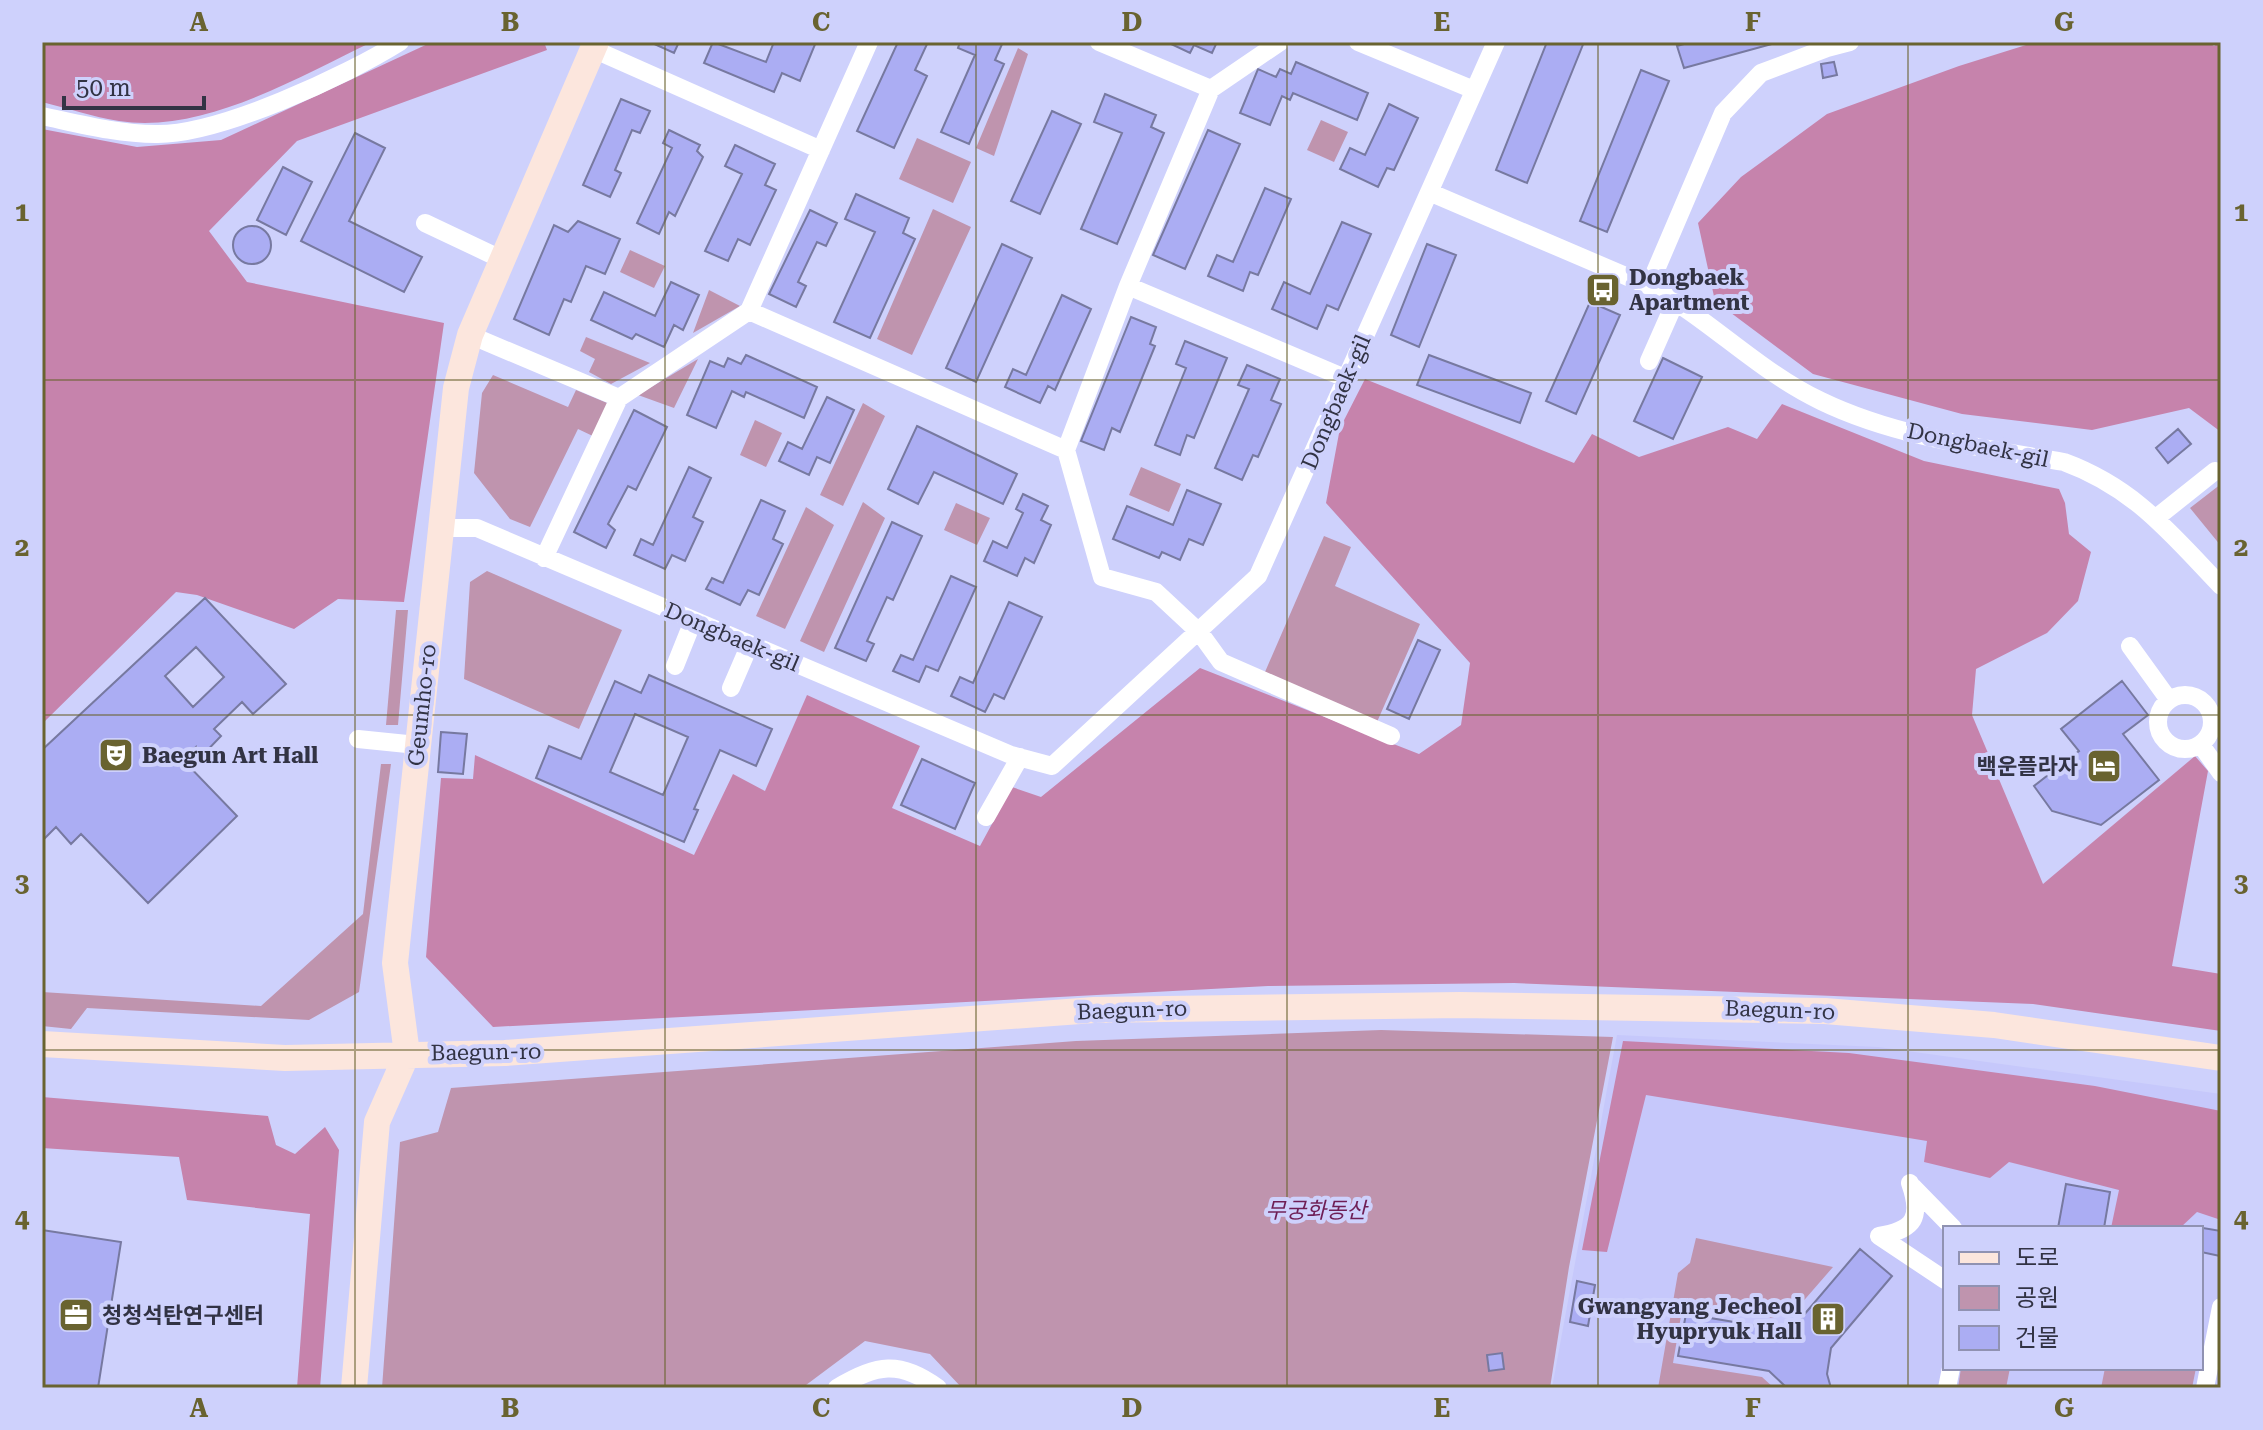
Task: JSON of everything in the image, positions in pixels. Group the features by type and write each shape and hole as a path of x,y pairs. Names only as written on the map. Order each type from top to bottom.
{"main road":[{"name":"Geumho-ro","path":"407,1054 395,963 450,426 470,335 589,49"},
{"name":"Baegun-ro","path":"42,1044 285,1058 505,1053 1094,1010 1460,1005 1825,1011 1994,1025 2221,1058"},
{"path":"354,1388 377,1122 407,1054"}],"street":[{"path":"42,116 124,133 159,135 214,126 324,81 400,42"},
{"path":"544,558 619,398 749,311 869,42"},
{"path":"1099,42 1211,89"},
{"path":"1280,42 1211,89 1128,286 1066,450 1102,577 1156,592 1200,633 1221,662 1391,736"},
{"path":"1358,42 1474,90"},
{"path":"1429,192 1496,42"},
{"path":"1649,286 1723,113 1761,73 1826,45 1850,42"},
{"path":"589,49 821,150"},
{"name":"Dongbaek-gil","path":"440,528 477,528 1020,757 1052,766 1200,633 1258,576 1429,192 1676,300 1755,362 1822,402 1897,428 2064,462 2117,486 2156,518 2221,586"},
{"path":"425,223 503,260"},
{"path":"1128,286 1345,378"},
{"path":"1649,361 1676,300"},
{"path":"749,311 1066,450"},
{"path":"470,335 619,398"},
{"path":"2156,518 2215,471"},
{"path":"675,666 693,621"},
{"path":"731,688 750,644"},
{"path":"2130,646 2169,700"},
{"path":"2185,695 2214,702 2211,731 2201,745 2185,750 2162,739 2159,714 2169,700 2185,695"},
{"path":"358,739 417,745"},
{"path":"2201,745 2221,773"},
{"path":"986,817 1020,757"},
{"path":"1943,1279 1879,1236 1901,1233 1915,1219 1917,1203 1910,1183 1951,1226"},
{"path":"2205,1388 2212,1334 2221,1307"},
{"path":"837,1388 868,1369 891,1369 917,1373 938,1388"}],"shaded area":[{"path":"42,42 372,42 250,100 184,119 151,123 119,121 42,102"},
{"path":"432,42 544,42 547,50 297,141 209,231 247,282 444,323 404,602 338,599 294,629 197,595 176,592 42,724 42,129 137,147 221,140"},
{"path":"2036,42 2207,42 2214,46 2221,42 2221,432 2189,408 2092,430 1962,414 1813,374 1715,301 1698,223 1741,177 1827,114"},
{"path":"1365,379 1574,463 1592,434 1639,457 1728,427 1757,439 1782,404 1924,461 2059,489 2065,503 2069,534 2091,552 2078,601 2047,633 1976,669 1972,715 2043,884 2195,756 2208,771 2172,966 2221,974 2221,1031 2033,1004 1514,983 1268,986 493,1027 426,957 441,778 473,779 475,755 694,855 733,774 765,791 807,695 920,746 892,808 980,846 1012,787 1041,797 1200,668 1419,754 1461,725 1470,663 1326,503 1340,428"},
{"path":"1617,1035 1878,1047 2221,1094 2221,1388 1552,1388"},
{"path":"1623,1041 1849,1053 2095,1086 2221,1111 2221,1220 2197,1212 2182,1226 2111,1226 2119,1190 2009,1162 1990,1178 1924,1162 1927,1141 1646,1095 1607,1252 1582,1250"},
{"path":"42,1097 268,1116 276,1145 295,1154 325,1127 339,1150 320,1388 297,1388 310,1214 187,1200 179,1157 42,1148"}],"green space":[{"path":"1018,48 1028,54 994,156 976,148"},
{"path":"1321,120 1348,132 1334,162 1307,150"},
{"path":"917,138 971,162 953,203 899,179"},
{"path":"933,209 971,227 912,355 877,339"},
{"path":"630,250 665,266 654,288 620,272"},
{"path":"709,290 740,306 693,333"},
{"path":"586,337 650,363 611,384 589,372 595,359 580,351"},
{"path":"698,359 674,408 638,395"},
{"path":"493,375 568,407 576,390 612,405 597,438 578,429 530,527 510,519 474,473 482,393"},
{"path":"863,403 885,416 843,506 820,495"},
{"path":"755,420 782,433 766,467 740,455"},
{"path":"1141,467 1181,484 1169,512 1129,495"},
{"path":"2221,484 2221,546 2190,508"},
{"path":"863,502 885,518 824,652 800,641"},
{"path":"956,503 990,518 977,545 944,530"},
{"path":"806,507 834,525 785,629 756,616"},
{"path":"1324,536 1351,547 1335,586 1420,624 1377,722 1265,672"},
{"path":"487,571 622,630 579,729 464,679 470,582"},
{"path":"396,610 408,610 398,725 386,725"},
{"path":"381,764 391,764 359,992 309,1020 87,1008 71,1029 42,1026 42,992 261,1006 363,914"},
{"name":"무궁화동산","path":"1381,1030 1613,1037 1569,1267 1550,1388 962,1388 930,1354 865,1341 802,1388 382,1388 400,1142 438,1132 451,1088 1076,1041"},
{"path":"1696,1238 1833,1267 1793,1313 1772,1318 1683,1304 1673,1363 1762,1377 1774,1388 1658,1388 1678,1273 1690,1263"},
{"path":"1961,1370 2010,1370 2006,1388 1958,1388"},
{"path":"2105,1370 2196,1370 2192,1388 2101,1388"}],"building":[{"path":"650,42 679,42 674,53"},
{"path":"713,42 766,62 774,42 816,42 800,81 782,73 774,92 704,63"},
{"path":"898,42 928,42 915,70 927,76 894,148 857,131"},
{"path":"960,42 1003,42 995,60 1004,64 969,144 941,132 975,55 958,48"},
{"path":"1167,42 1217,42 1212,53 1194,45 1190,53"},
{"path":"1547,42 1584,42 1527,183 1496,170"},
{"path":"1691,42 1779,42 1684,68 1677,46"},
{"path":"1296,62 1368,93 1357,120 1293,93 1290,100 1282,96 1270,125 1240,113 1258,69 1276,77 1280,69 1291,74"},
{"path":"1834,62 1837,75 1823,78 1821,64"},
{"path":"1641,70 1669,81 1607,232 1580,221"},
{"path":"1105,94 1156,115 1151,127 1164,133 1117,244 1081,229 1122,133 1094,122"},
{"path":"621,99 650,111 640,133 632,130 615,170 621,173 610,197 583,185"},
{"path":"1389,104 1418,118 1394,170 1387,168 1378,187 1340,169 1350,148 1365,155"},
{"path":"1052,111 1081,124 1040,214 1011,201"},
{"path":"669,130 700,145 697,151 703,157 675,216 669,212 659,234 637,223 672,148 663,143"},
{"path":"1208,130 1240,144 1185,269 1153,255"},
{"path":"355,133 385,148 349,221 422,257 404,292 301,241"},
{"path":"735,145 775,164 765,185 776,190 750,245 738,239 728,261 705,251 742,174 725,166"},
{"path":"283,167 312,182 286,235 257,220"},
{"path":"1265,188 1291,199 1258,275 1250,272 1243,291 1208,276 1217,255 1233,262"},
{"path":"856,194 909,218 903,233 915,239 870,338 834,322 875,232 845,219"},
{"path":"810,210 837,223 826,246 817,242 798,282 806,286 796,307 769,294"},
{"path":"578,221 620,239 605,274 586,266 571,302 564,299 549,335 514,319 554,225 568,232"},
{"path":"1342,222 1371,234 1338,310 1327,305 1317,329 1272,309 1284,282 1310,294"},
{"path":"252,226 265,232 271,245 265,258 252,264 239,258 233,245 239,232"},
{"path":"1002,244 1032,258 976,382 946,368"},
{"path":"1427,244 1456,255 1419,347 1391,335"},
{"path":"671,282 699,295 683,330 674,325 664,347 636,334 632,339 591,320 604,292 655,316"},
{"path":"1062,295 1091,309 1055,390 1048,386 1040,403 1005,387 1013,369 1026,375"},
{"path":"1590,302 1620,315 1576,414 1546,401"},
{"path":"1131,317 1156,327 1150,344 1155,346 1120,432 1112,428 1104,450 1081,441"},
{"path":"1185,341 1227,358 1194,438 1187,435 1180,455 1155,445 1186,368 1176,364"},
{"path":"746,355 817,387 804,418 746,392 744,397 732,391 716,428 687,415 710,361 724,367 728,358 741,364"},
{"path":"1429,355 1531,393 1520,423 1417,385"},
{"path":"1663,358 1702,377 1673,439 1634,421"},
{"path":"1247,365 1280,379 1271,400 1281,404 1258,457 1253,455 1242,480 1215,468 1249,389 1238,385"},
{"path":"827,397 854,410 830,463 817,457 809,475 779,461 788,442 802,449"},
{"path":"634,410 667,427 636,490 628,486 608,524 615,530 606,548 574,532"},
{"path":"917,426 1017,474 1003,504 934,472 918,504 888,489"},
{"path":"2178,429 2191,444 2168,463 2156,448"},
{"path":"689,467 711,478 693,517 703,522 685,561 672,555 665,569 634,555 641,539 653,545"},
{"path":"1187,490 1221,504 1203,545 1189,539 1180,560 1162,552 1159,558 1113,539 1127,506 1173,525"},
{"path":"1023,494 1048,506 1041,520 1051,525 1034,563 1025,558 1017,576 984,561 993,541 1007,548 1023,513 1016,509"},
{"path":"761,500 785,511 773,539 783,544 759,595 748,590 740,605 706,589 712,578 723,583"},
{"path":"892,522 922,536 893,600 887,597 867,641 874,644 866,661 835,648"},
{"path":"951,576 976,587 938,671 926,666 919,682 893,671 901,655 913,660"},
{"name":"Baegun Art Hall","path":"205,598 286,684 253,714 242,702 214,729 221,736 199,759 196,747 183,760 237,816 148,903 81,834 71,844 56,827 42,841 42,750","holes":["196,647 224,677 193,707 165,676"]},
{"path":"1009,602 1042,617 1004,699 994,694 985,712 951,696 960,677 973,683"},
{"path":"1418,640 1440,650 1409,719 1387,709"},
{"path":"649,675 772,729 756,766 720,750 694,809 698,810 684,842 536,778 549,746 581,759 615,681 641,693","holes":["635,714 688,737 663,795 610,772"]},
{"name":"백운플라자","path":"2122,681 2148,715 2123,734 2159,780 2101,825 2052,811 2034,786 2079,751 2061,729"},
{"path":"441,732 467,734 463,774 438,772"},
{"path":"922,759 975,783 955,829 901,805"},
{"path":"2066,1184 2110,1192 2104,1226 2058,1226"},
{"path":"2203,1228 2221,1231 2220,1256 2203,1252"},
{"name":"청청석탄연구센터","path":"42,1230 121,1242 98,1388 42,1388"},
{"name":"Gwangyang Jecheol Hyupryuk Hall","path":"1860,1249 1892,1276 1831,1348 1827,1374 1831,1388 1787,1388 1769,1371 1678,1356 1686,1314 1776,1329 1797,1323"},
{"path":"1577,1281 1595,1285 1588,1326 1570,1322"},
{"path":"1502,1353 1504,1369 1489,1371 1487,1355"}],"place":[{"name":"Dongbaek Apartment","path":"1603,290"},
{"name":"Baegun Art Hall","path":"116,755"},
{"name":"백운플라자","path":"2104,766"},
{"name":"청청석탄연구센터","path":"76,1315"},
{"name":"Gwangyang Jecheol Hyupryuk Hall","path":"1828,1319"}]}
